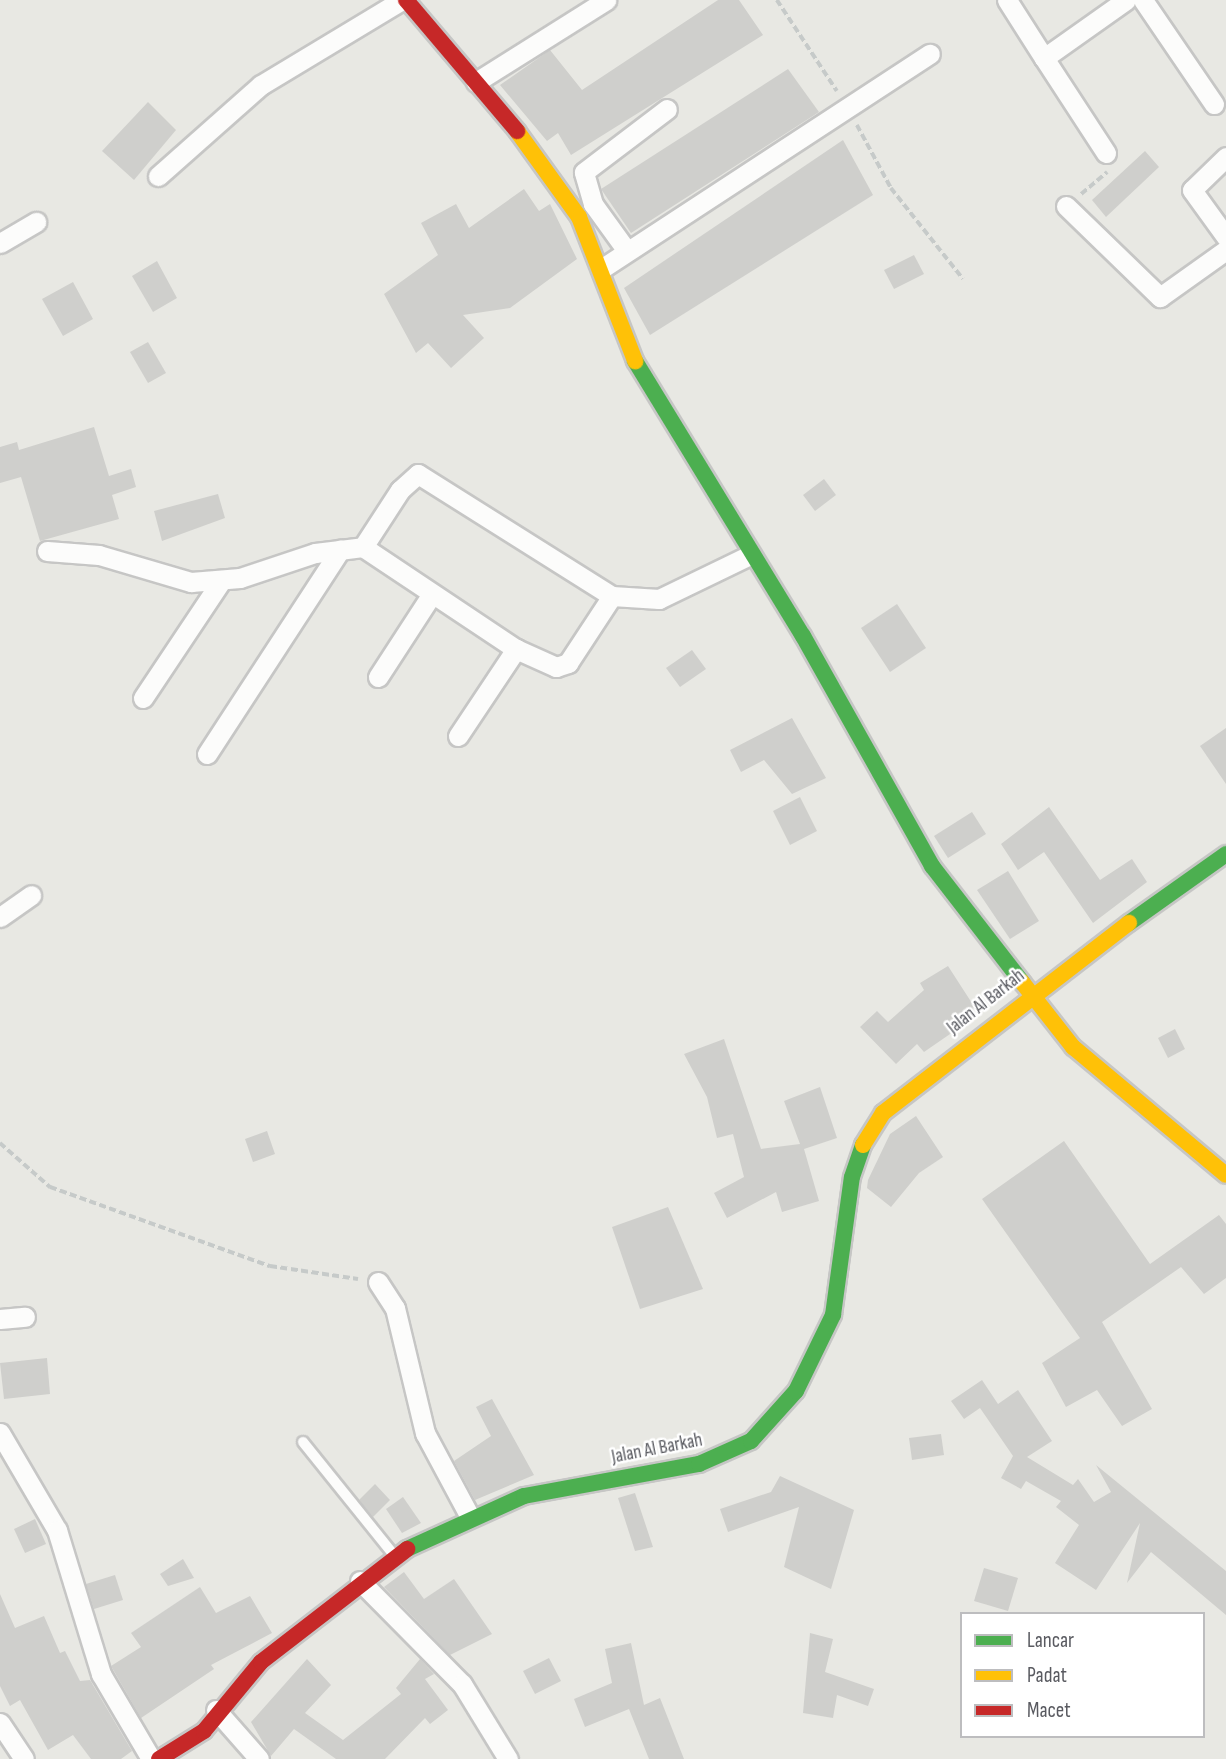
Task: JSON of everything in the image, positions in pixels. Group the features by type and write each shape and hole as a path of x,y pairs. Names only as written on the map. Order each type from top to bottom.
{"street":[{"path":"158,176 261,85 404,0 476,82 560,186 601,269 639,371 750,555 803,636 932,866 1028,995 1096,1068 1226,1175"},
{"path":"476,82 606,0"},
{"path":"1007,0 1106,153"},
{"path":"1044,58 1126,0"},
{"path":"1143,0 1214,104"},
{"path":"601,269 845,104 930,54"},
{"path":"627,251 593,204 584,172 667,109"},
{"path":"1226,157 1192,190 1226,237"},
{"path":"1066,206 1160,297 1226,250"},
{"path":"0,243 36,222"},
{"path":"363,547 400,490 418,474 611,596 659,599 750,555"},
{"path":"47,551 120,559 165,579 220,581 340,550 363,547 516,649 543,664 568,663 611,596"},
{"path":"207,754 340,550"},
{"path":"143,698 220,581"},
{"path":"378,677 432,594"},
{"path":"458,736 516,649"},
{"name":"Jalan Al Barkah","path":"159,1759 204,1731 216,1710 261,1662 360,1581 395,1556 470,1517 524,1496 723,1457 777,1417 833,1315 852,1177 869,1133 883,1113 1028,995 1226,854"},
{"path":"0,917 32,895"},
{"path":"378,1282 395,1308 425,1433 470,1517"},
{"path":"0,1319 25,1317"},
{"path":"0,1433 57,1530 101,1674 151,1759"},
{"path":"360,1581 462,1684 508,1759"},
{"path":"216,1710 260,1759"},
{"path":"0,1723 24,1759"}],"lane":[{"path":"303,1442 395,1556"}],"path":[{"path":"777,0 845,104 891,188 963,279"},
{"path":"1066,206 1107,173 1106,153"},
{"path":"0,1143 50,1187 270,1266 378,1282"}],"building":[{"path":"718,0 739,0 763,35 571,155 558,133 547,141 500,85 550,50 582,90"},
{"path":"788,69 819,112 631,233 601,189"},
{"path":"148,102 176,130 134,180 102,151"},
{"path":"843,140 873,195 650,335 624,288"},
{"path":"1145,151 1159,167 1106,217 1092,200"},
{"path":"524,189 539,211 550,204 577,259 510,308 463,315 484,338 451,368 428,343 416,353 384,294 438,255 421,223 456,204 469,228"},
{"path":"914,255 924,274 894,289 884,270"},
{"path":"157,261 177,298 153,312 132,276"},
{"path":"73,282 93,319 63,336 42,299"},
{"path":"148,342 166,373 148,383 130,352"},
{"path":"94,427 109,476 131,469 136,487 112,495 119,519 40,541 21,477 0,483 0,447 17,442 19,450"},
{"path":"824,479 836,495 815,511 803,495"},
{"path":"218,494 225,518 162,541 154,511"},
{"path":"897,604 926,648 890,672 861,628"},
{"path":"692,650 706,669 680,687 666,668"},
{"path":"792,718 826,778 792,794 764,760 741,772 730,750"},
{"path":"1226,728 1226,784 1200,746"},
{"path":"800,797 817,831 790,845 773,811"},
{"path":"1049,807 1100,880 1132,859 1147,882 1093,923 1044,852 1018,870 1001,844"},
{"path":"972,812 986,834 948,858 934,836"},
{"path":"1008,871 1039,921 1010,939 977,890"},
{"path":"948,966 979,1014 924,1052 917,1044 896,1064 860,1027 877,1011 888,1022 924,990 920,983"},
{"path":"1175,1029 1185,1049 1168,1058 1158,1038"},
{"path":"724,1039 761,1149 800,1144 784,1101 820,1087 837,1138 804,1149 819,1201 782,1212 776,1192 727,1218 714,1193 744,1177 733,1134 717,1138 707,1097 684,1054"},
{"path":"916,1116 943,1157 919,1173 891,1207 867,1188 868,1180 890,1134"},
{"path":"267,1131 275,1154 253,1162 245,1139"},
{"path":"1064,1141 1150,1264 1219,1215 1226,1224 1226,1278 1204,1294 1181,1267 1102,1322 1152,1409 1122,1426 1097,1390 1066,1407 1042,1363 1080,1338 982,1199"},
{"path":"668,1207 703,1289 640,1309 612,1227"},
{"path":"47,1358 50,1394 4,1399 0,1363"},
{"path":"982,1380 998,1404 1018,1390 1052,1441 1027,1457 1073,1485 1078,1479 1094,1502 1111,1492 1096,1465 1226,1571 1226,1615 1151,1552 1127,1583 1140,1523 1096,1590 1055,1563 1079,1525 1056,1507 1061,1501 1026,1481 1021,1489 1001,1478 1013,1456 980,1408 964,1419 951,1401"},
{"path":"492,1399 534,1475 475,1500 454,1461 491,1436 476,1407"},
{"path":"941,1434 944,1455 912,1460 909,1438"},
{"path":"780,1476 854,1510 831,1589 784,1567 799,1507 728,1532 720,1509 771,1492"},
{"path":"375,1484 390,1500 373,1517 359,1500"},
{"path":"635,1493 653,1547 635,1551 618,1498"},
{"path":"403,1497 421,1523 402,1533 386,1509"},
{"path":"35,1519 46,1544 25,1553 14,1529"},
{"path":"183,1559 194,1578 168,1586 160,1574"},
{"path":"984,1568 1018,1578 1008,1611 974,1601"},
{"path":"404,1572 424,1599 454,1579 492,1634 450,1655 384,1587"},
{"path":"115,1575 123,1600 94,1609 86,1584"},
{"path":"200,1587 216,1613 250,1596 272,1633 211,1665 214,1669 141,1718 111,1666 141,1647 131,1633"},
{"path":"0,1594 15,1628 44,1616 60,1653 65,1651 80,1681 90,1680 132,1751 121,1759 91,1759 73,1735 48,1750 20,1700 10,1706 0,1686"},
{"path":"810,1633 833,1639 825,1672 874,1689 868,1706 837,1695 833,1718 803,1713"},
{"path":"631,1643 644,1705 660,1698 684,1759 649,1759 629,1709 585,1727 574,1699 612,1683 605,1649"},
{"path":"549,1658 561,1681 535,1694 523,1671"},
{"path":"307,1659 331,1685 305,1713 343,1740 401,1694 396,1688 420,1659 434,1674 425,1679 448,1710 430,1724 425,1718 385,1759 336,1759 294,1729 271,1756 251,1722"}],"traffic: fast":[{"path":"635,361 803,636 932,866 1022,982"},
{"path":"1129,923 1226,854"},
{"path":"407,1549 524,1496 699,1464 751,1441 796,1391 833,1315 852,1177 863,1145"}],"traffic: slow":[{"path":"517,131 579,217 635,361"},
{"path":"863,1145 883,1113 1129,923"},
{"path":"1022,982 1073,1047 1226,1175"}],"traffic: jam":[{"path":"406,0 517,131"},
{"path":"159,1759 204,1731 261,1662 407,1549"}]}
